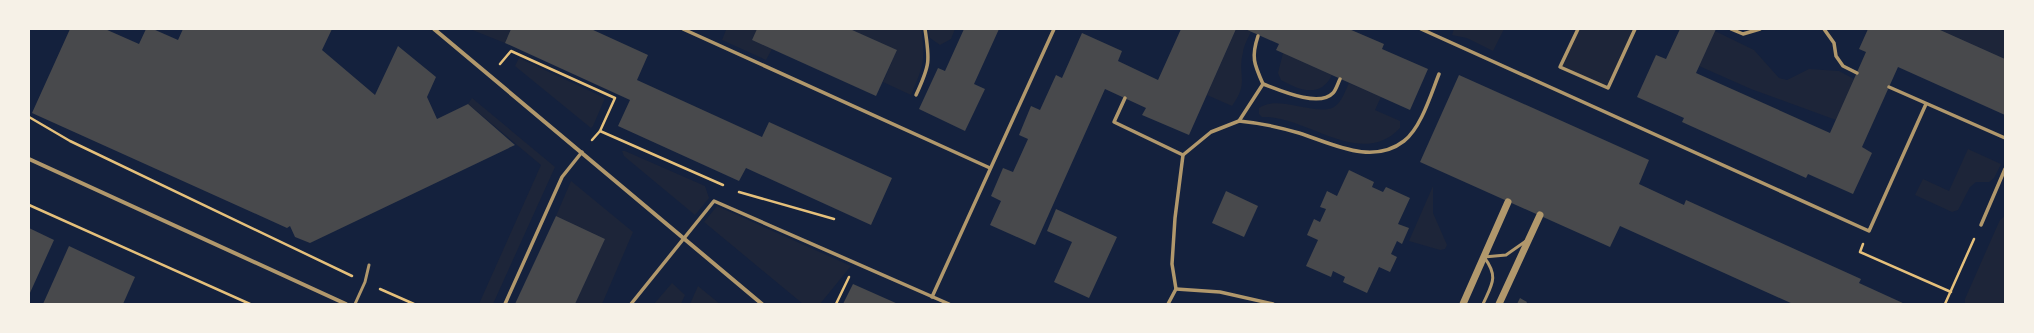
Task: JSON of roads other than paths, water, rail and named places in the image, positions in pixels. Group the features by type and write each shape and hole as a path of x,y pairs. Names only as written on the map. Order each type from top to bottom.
{"street":[{"path":"434,29 762,304"},
{"path":"683,29 990,168"},
{"path":"916,94 927,71 929,56 925,29"},
{"path":"932,297 1054,29"},
{"path":"1421,29 1869,231 1926,104"},
{"path":"1578,29 1560,67 1608,88 1634,29"},
{"path":"1731,29 1743,34 1760,29"},
{"path":"1824,29 1834,43 1836,56 1843,66 1857,73"},
{"path":"1258,36 1254,50 1254,62 1263,84 1290,94 1318,100 1332,94 1340,79"},
{"path":"1168,304 1176,289 1172,264 1175,218 1183,155 1211,132 1239,121 1267,124 1359,152 1388,150 1404,141 1416,126 1439,74"},
{"path":"1239,121 1263,84"},
{"path":"1889,87 2005,138"},
{"path":"1125,98 1114,122 1183,155"},
{"path":"505,304 562,178 582,152"},
{"path":"29,159 346,304"},
{"path":"1981,225 2005,169"},
{"path":"631,304 714,200 949,304"},
{"path":"1463,304 1508,202"},
{"path":"1499,304 1540,216"},
{"path":"1176,289 1220,292 1273,304"}],"lane":[{"path":"1484,257 1506,255 1528,240"},
{"path":"1483,304 1494,278 1491,266 1484,257"},
{"path":"355,304 366,282 369,265"}]}
